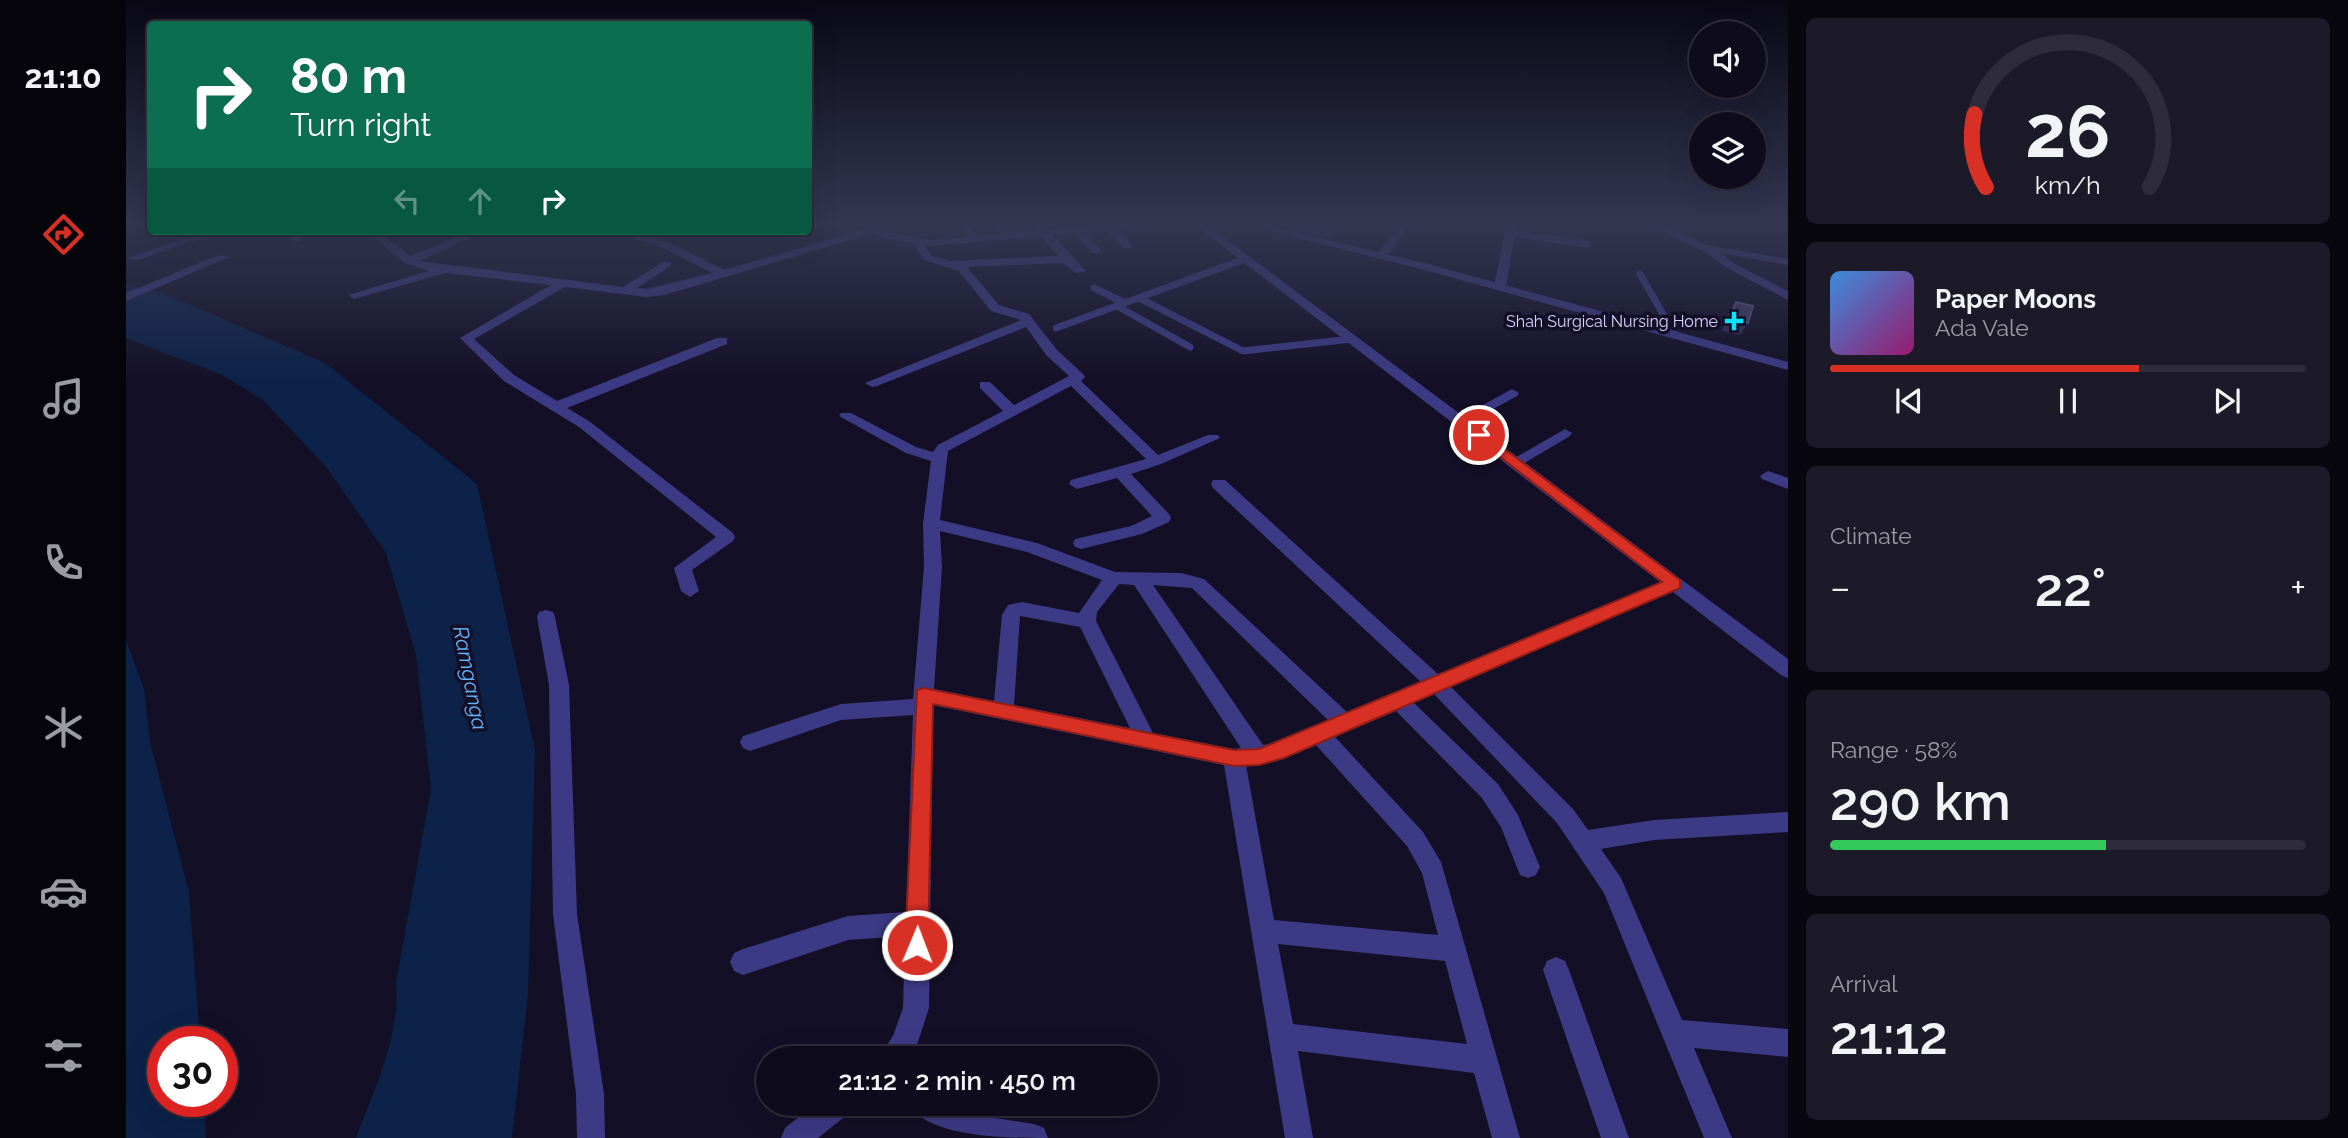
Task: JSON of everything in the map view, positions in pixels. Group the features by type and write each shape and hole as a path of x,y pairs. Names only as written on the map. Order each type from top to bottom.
{"street":[{"path":"126,297 169,278"},
{"path":"354,295 417,278"},
{"path":"509,278 624,291 664,291 709,278"},
{"path":"624,291 645,278"},
{"path":"903,1046 916,1009 924,700 933,567 931,523 938,458 943,448 1078,375 1052,353 1029,321 995,308 970,278"},
{"path":"1271,278 1788,670"},
{"path":"1466,278 1788,366"},
{"path":"1500,287 1502,278"},
{"path":"1756,278 1788,296"},
{"path":"562,284 466,338 509,379 584,424 727,537 683,568 690,591"},
{"path":"872,383 1029,321"},
{"path":"556,407 722,341"},
{"path":"1072,380 1156,461"},
{"path":"985,385 1011,410"},
{"path":"1461,421 1513,393"},
{"path":"846,416 911,450 938,458"},
{"path":"1516,462 1564,433"},
{"path":"1077,484 1156,461 1213,438"},
{"path":"1081,543 1136,530 1163,518 1119,472"},
{"path":"1768,476 1788,484"},
{"path":"1219,484 1436,684 1566,816 1613,886 1718,1138"},
{"path":"931,523 1031,547 1114,578 1181,579 1198,583 1345,723"},
{"path":"1114,578 1088,611 1087,621 1146,740"},
{"path":"1140,580 1247,758 1266,931 1299,1138"},
{"path":"750,742 841,712 924,700 1003,711 1247,758 1319,734 1674,584"},
{"path":"1003,711 1011,615 1014,610 1022,609 1087,621"},
{"path":"546,617 559,685 565,914 590,1094 591,1138"},
{"path":"1398,700 1490,791 1510,822 1528,867"},
{"path":"1319,734 1415,839 1426,856 1506,1138"},
{"path":"1582,841 1654,830 1784,827"},
{"path":"743,962 848,928 917,923"},
{"path":"1266,931 1454,949"},
{"path":"1556,970 1615,1138"},
{"path":"1675,1033 1788,1044"},
{"path":"1283,1036 1484,1060"},
{"path":"795,1138 823,1116"},
{"path":"935,1116 964,1128 1034,1138"}],"lane":[{"path":"1056,328 1195,278"},
{"path":"1642,278 1675,335"},
{"path":"1094,288 1190,346"},
{"path":"1140,299 1243,351 1352,339"}],"water":[{"name":"Ramganga","path":"126,284 165,294 325,363 477,484 535,750 528,994 512,1138 356,1138 390,1042 396,982 431,789 416,655 386,553 327,468 263,400 222,375 126,338"},
{"path":"126,640 144,689 150,742 189,892 199,1026 147,1026 147,1117 205,1117 206,1138 126,1138"}],"building":[{"path":"1736,302 1753,306 1748,323 1730,318"}],"place":[{"name":"Shah Surgical Nursing Home","path":"1734,321"}],"route":[{"path":"917,945 924,695 1234,758 1259,757 1277,752 1674,584 1479,435"}]}
